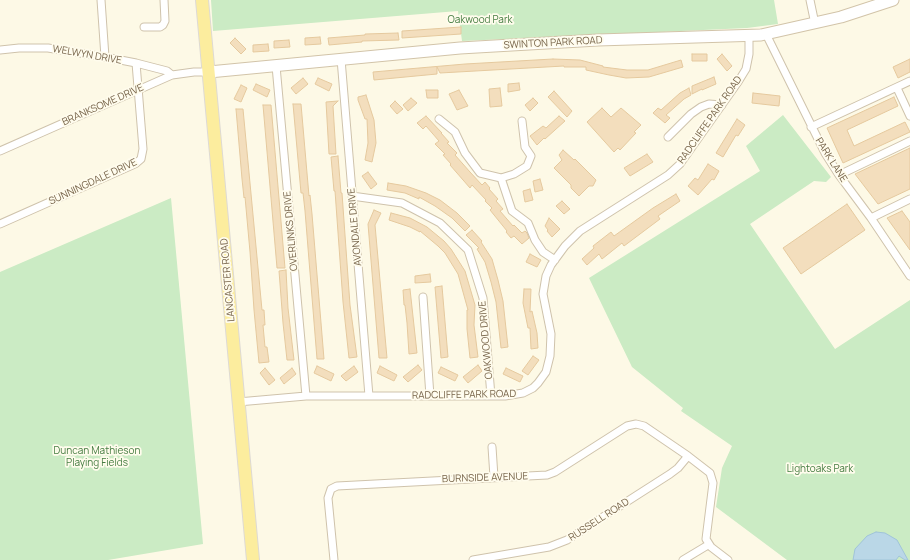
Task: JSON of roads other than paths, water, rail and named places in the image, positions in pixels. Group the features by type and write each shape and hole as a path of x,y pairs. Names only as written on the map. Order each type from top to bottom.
{"main road":[{"name":"LANCASTER ROAD","path":"202,0 253,560"}],"street":[{"path":"101,0 105,57"},
{"path":"144,27 160,27 163,25 165,21 164,0"},
{"path":"810,0 815,24"},
{"name":"SWINTON PARK ROAD","path":"209,72 460,48 598,40 749,36 815,24 866,10 893,0"},
{"name":"PARK LANE","path":"766,34 811,127 839,175 871,218 910,276"},
{"name":"RADCLIFFE PARK ROAD","path":"238,402 306,396 505,396 523,393 538,383 546,372 550,356 551,341 544,299 544,288 546,276 555,260 565,246 580,231 673,171 680,164 746,69 749,54 749,36"},
{"name":"WELWYN DRIVE","path":"0,50 19,48 48,48 105,57 167,71 172,75"},
{"name":"AVONDALE DRIVE","path":"341,59 369,396"},
{"name":"SUNNINGDALE DRIVE","path":"0,224 135,164 141,159 143,149 136,64"},
{"name":"OVERLINKS DRIVE","path":"276,66 306,396"},
{"name":"BRANKSOME DRIVE","path":"0,150 172,75 194,72 209,72"},
{"path":"811,127 910,81"},
{"path":"897,88 910,116"},
{"path":"668,137 691,114 701,107 709,104 722,105"},
{"path":"439,119 456,132 465,153 480,173 501,178 514,174 527,166 531,156 525,147 522,121"},
{"path":"839,175 910,141"},
{"path":"501,178 512,211 528,223 535,240 543,252 555,260"},
{"name":"OAKWOOD DRIVE","path":"352,196 402,203 440,223 468,250 483,298 491,396"},
{"path":"871,218 910,199"},
{"path":"423,297 430,396"},
{"name":"BURNSIDE AVENUE","path":"334,560 328,498 334,487 348,484 539,476 551,474 627,426 636,424 644,426 688,456"},
{"path":"492,447 494,477"},
{"path":"688,456 708,471 712,476 706,536 708,545 728,560"},
{"name":"RUSSELL ROAD","path":"473,560 548,547 567,540 670,474 678,468 688,456"},
{"path":"683,560 708,545"}],"water":[{"path":"876,532 885,533 897,540 908,560 905,560 899,556 896,560 853,560 855,549 867,536"}],"park label":[{"name":"Oakwood Park","path":"480,20"},
{"name":"Duncan Mathieson Playing Fields","path":"97,456"},
{"name":"Lightoaks Park","path":"820,469"}]}
